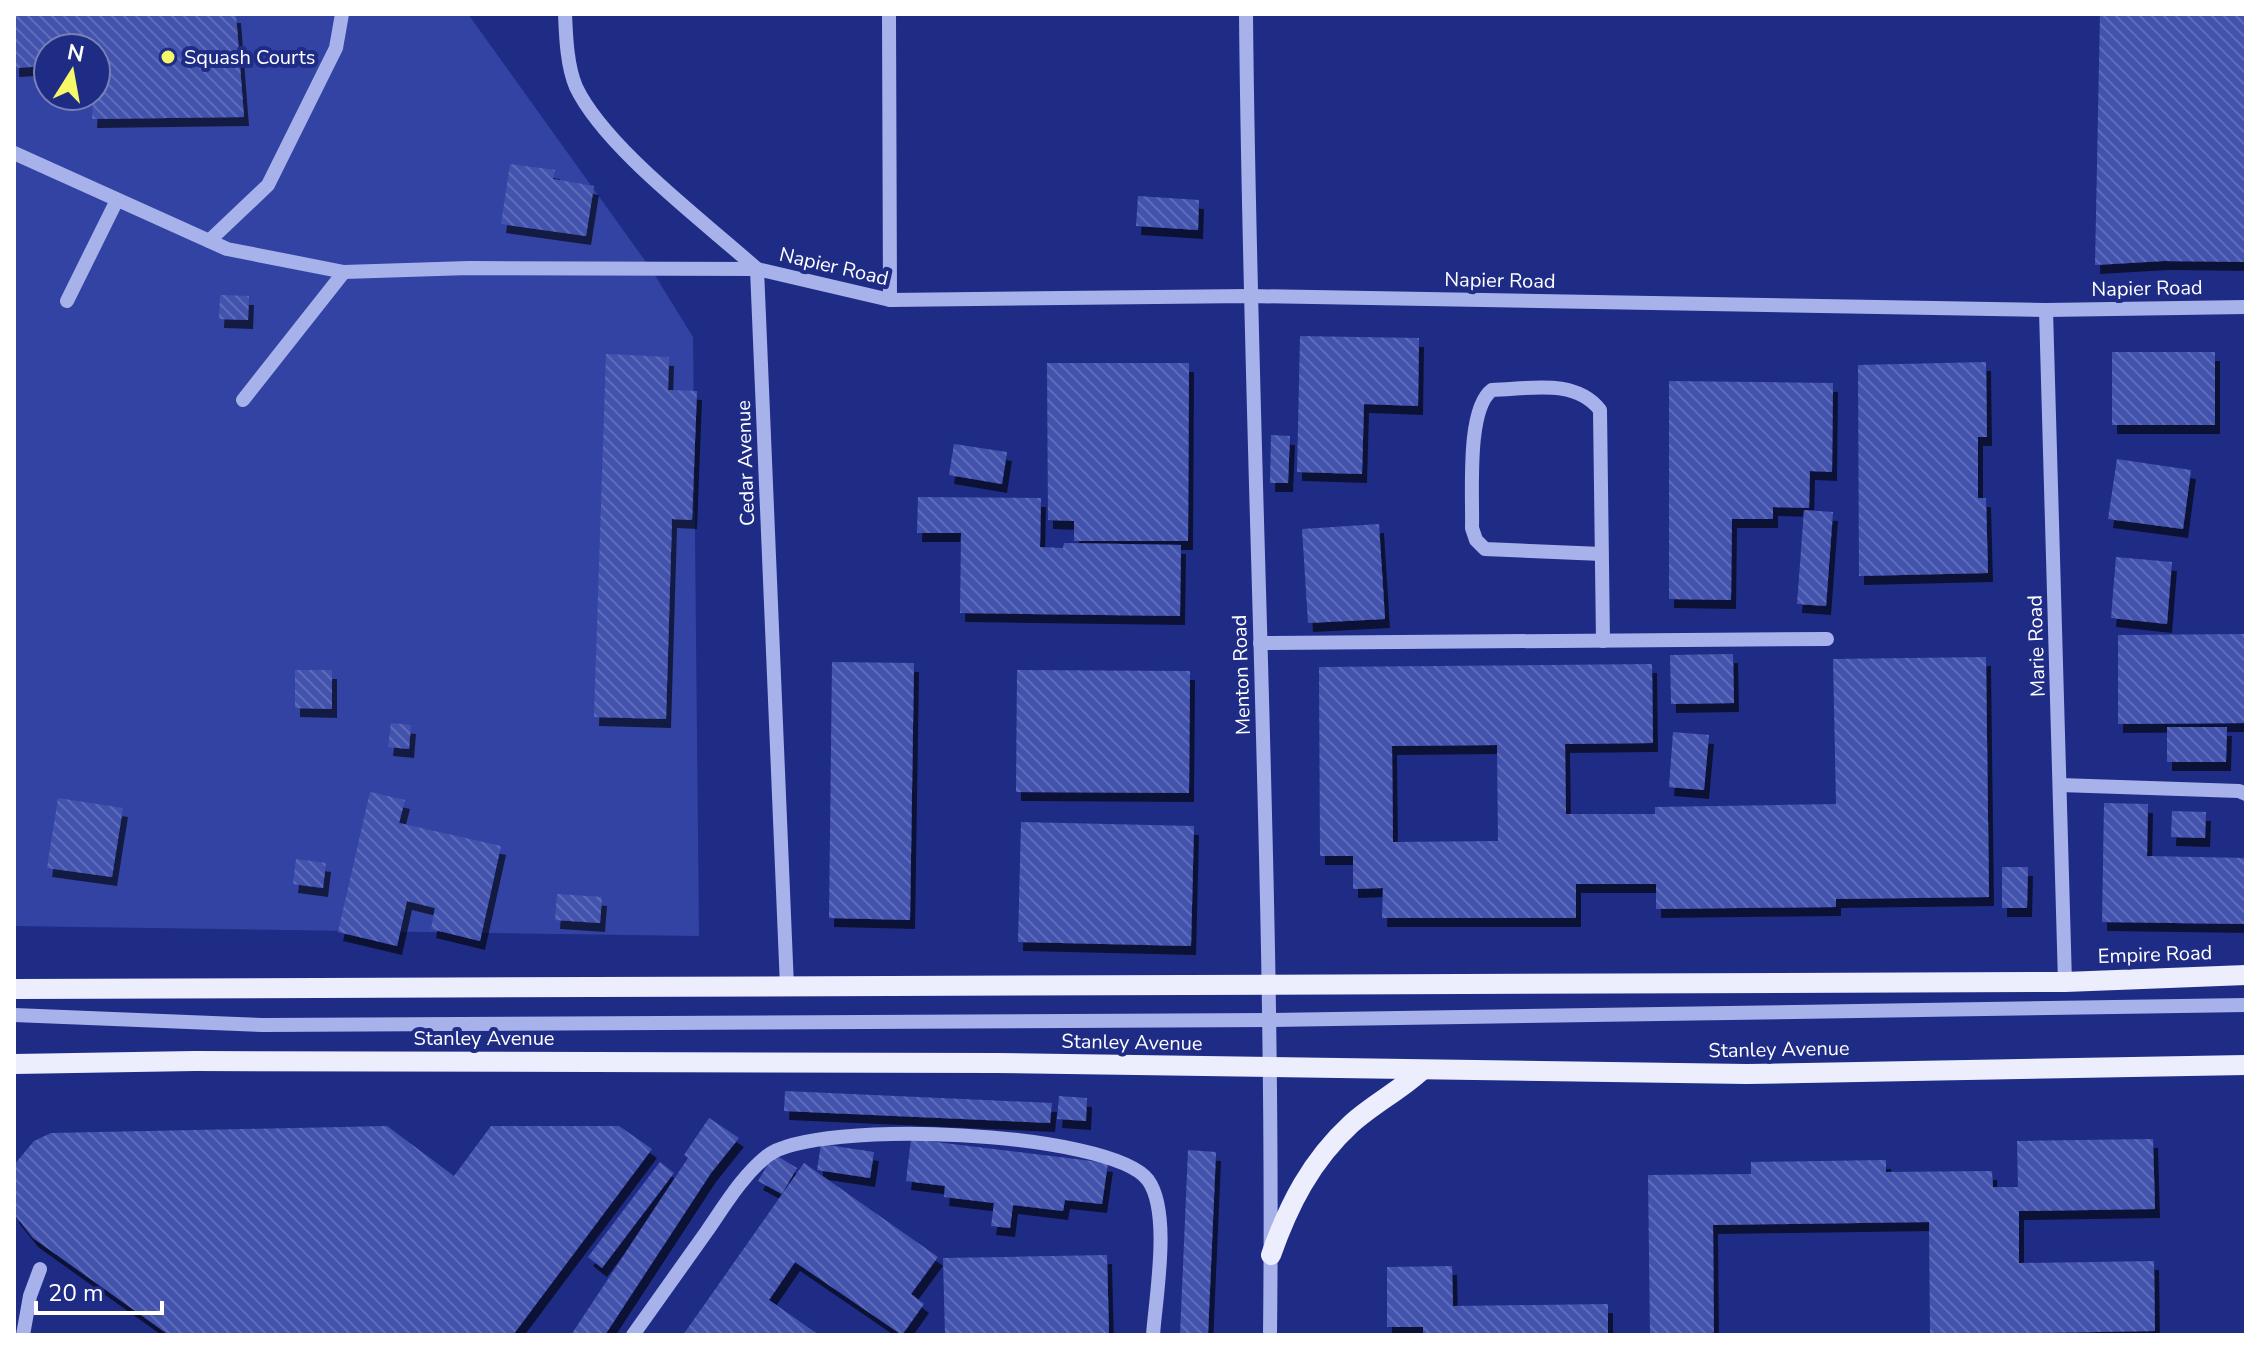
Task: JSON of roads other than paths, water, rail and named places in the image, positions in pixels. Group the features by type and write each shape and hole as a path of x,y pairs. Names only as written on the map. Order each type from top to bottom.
{"main road":[{"name":"Empire Road","path":"2065,982 2246,975"},
{"path":"14,989 2065,982"},
{"name":"Stanley Avenue","path":"14,1064 195,1061 997,1063 1747,1074 2237,1065"},
{"path":"1271,1255 1289,1205 1317,1160 1354,1122 1421,1071"}],"street":[{"path":"209,241 268,185 336,48 342,14"},
{"path":"565,14 575,83 588,109 611,138 757,269"},
{"path":"889,14 890,300"},
{"name":"Menton Road","path":"1246,14 1249,296 1271,986 1270,1335"},
{"name":"Napier Road","path":"14,153 227,249 344,272 469,268 757,269 890,300 1249,296 2046,310 2246,307"},
{"path":"67,301 117,200"},
{"name":"Cedar Avenue","path":"757,269 787,987"},
{"path":"243,400 344,272"},
{"name":"Marie Road","path":"2046,310 2065,982"},
{"path":"1602,554 1485,549 1476,540 1472,528 1476,419 1482,397 1492,390 1570,388 1589,397 1600,410 1602,554 1603,641"},
{"path":"1260,643 1827,639"},
{"path":"2060,785 2246,794"},
{"path":"14,1015 263,1025 1271,1020 2246,1005"},
{"name":"Stanley Avenue","path":"2237,1065 2246,1077"},
{"path":"633,1335 743,1180 768,1155 786,1145 814,1138 907,1133 1063,1145 1127,1162 1146,1177 1157,1194 1160,1219 1153,1335"},
{"path":"23,1335 30,1296 40,1269"}],"place":[{"name":"Squash Courts","path":"168,57"}]}
